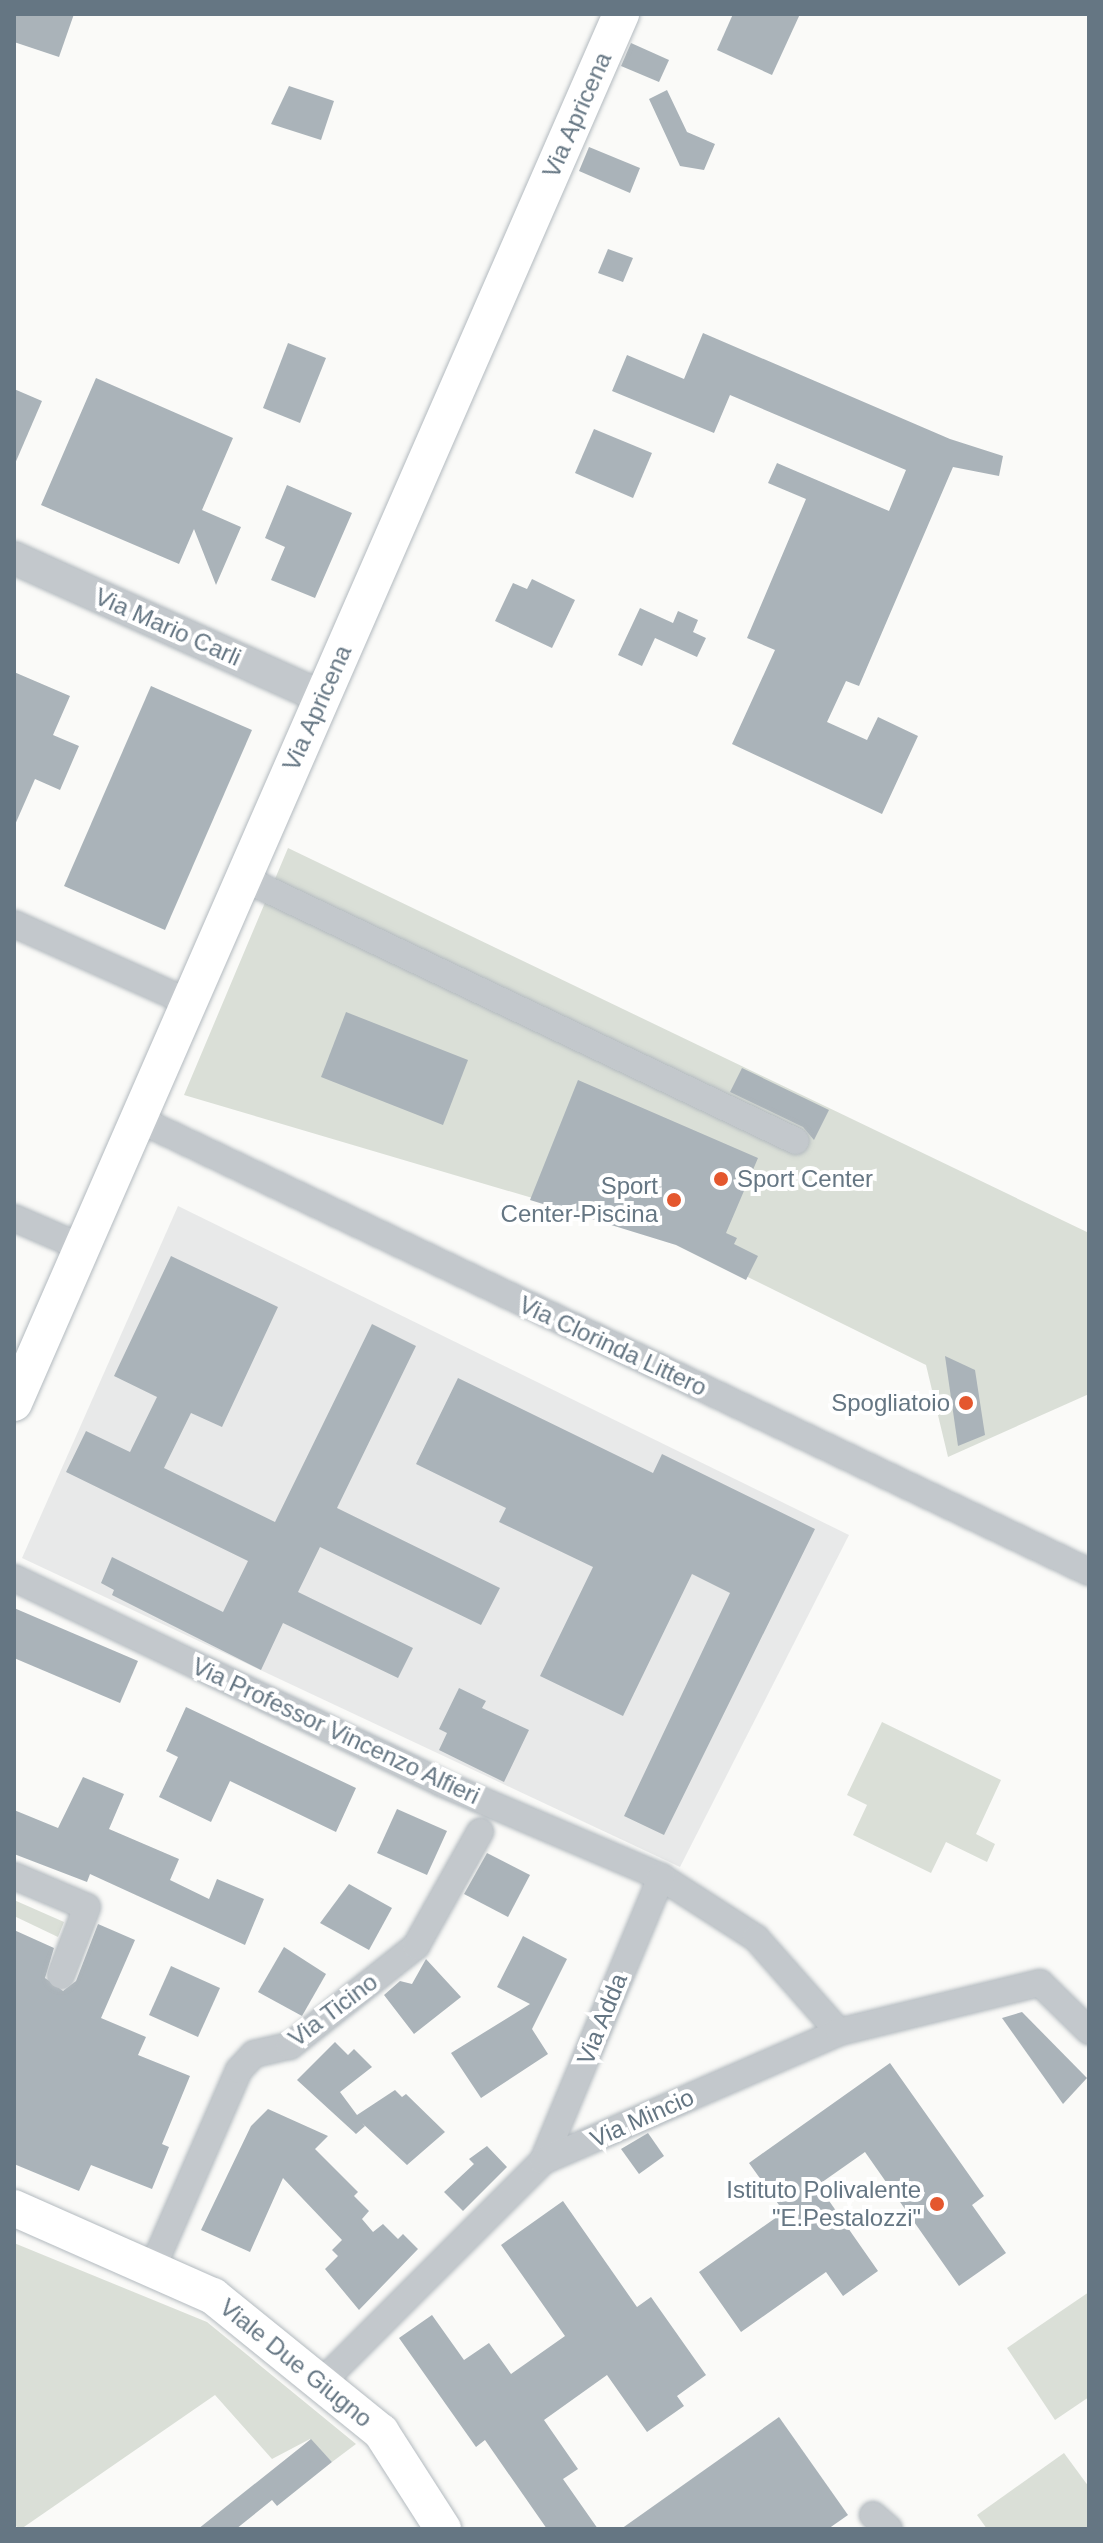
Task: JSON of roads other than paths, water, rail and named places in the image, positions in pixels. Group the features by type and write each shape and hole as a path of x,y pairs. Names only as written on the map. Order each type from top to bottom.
{"main road":[{"name":"Via Apricena","path":"14,1403 621,14"},
{"name":"Viale Due Giugno","path":"15,2209 213,2296 381,2432 443,2529"}],"street":[{"name":"Via Mario Carli","path":"14,558 322,697"},
{"path":"243,878 796,1141"},
{"path":"14,924 188,1002"},
{"name":"Via Clorinda Littero","path":"138,1119 1089,1572"},
{"path":"14,1218 81,1247"},
{"name":"Via Professor Vincenzo Alfieri","path":"14,1578 441,1783 661,1877 756,1938 839,2032"},
{"name":"Via Ticino","path":"152,2269 239,2070 254,2054 290,2046 416,1946 480,1832"},
{"path":"14,1876 87,1907 61,1975"},
{"name":"Via Adda","path":"543,2161 661,1877"},
{"name":"Via Mincio","path":"321,2383 543,2161 839,2032 1040,1983 1089,2031"}],"place":[{"name":"Sport Center","path":"721,1179"},
{"name":"Sport Center-Piscina","path":"674,1200"},
{"name":"Spogliatoio","path":"966,1403"},
{"name":"Istituto Polivalente \"E.Pestalozzi\"","path":"937,2204"}]}
